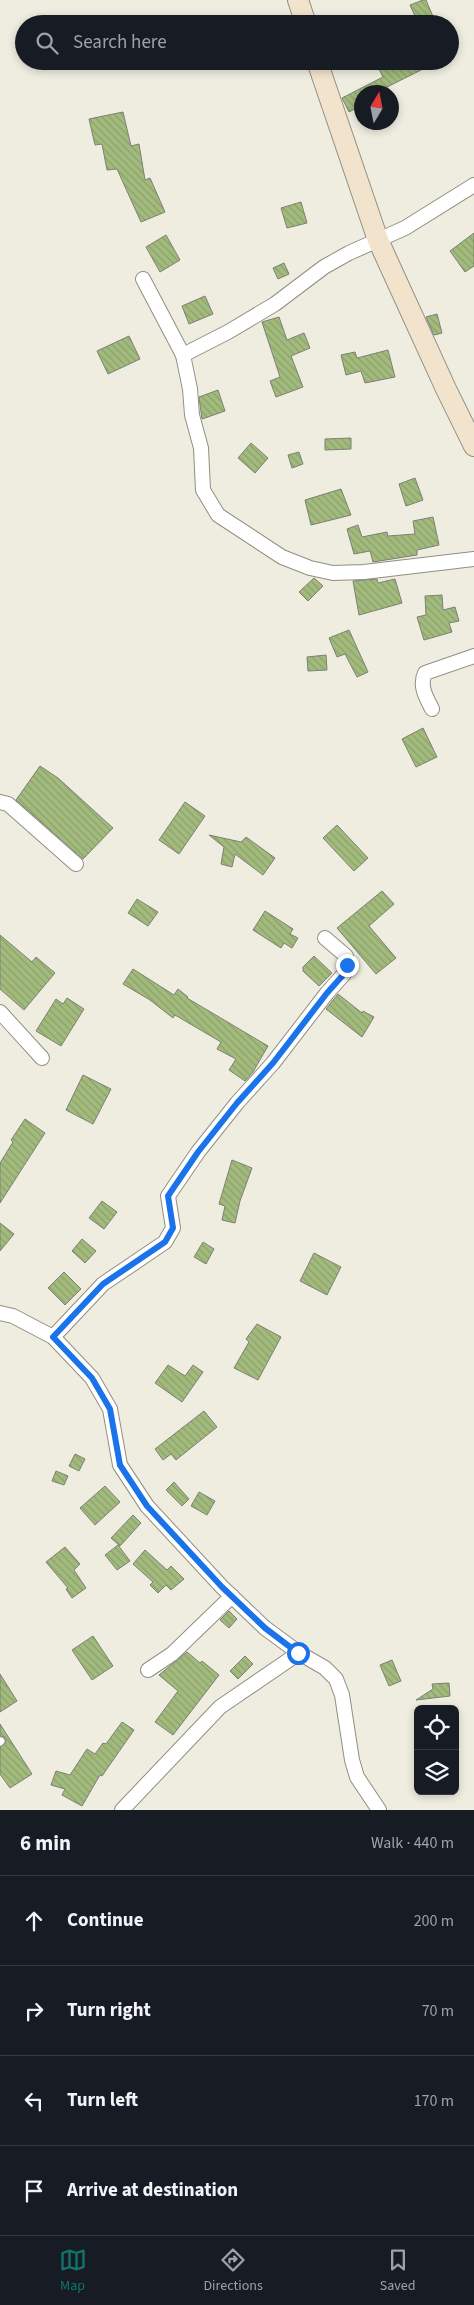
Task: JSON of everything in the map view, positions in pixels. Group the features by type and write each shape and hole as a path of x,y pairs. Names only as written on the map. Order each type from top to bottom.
{"street":[{"path":"298,0 303,15"},
{"path":"320,70 378,240 474,446"},
{"path":"183,355 228,332 275,304 324,267 405,228 474,185"},
{"path":"143,279 183,355 190,388 192,415 201,448 203,490 218,515 282,557 310,568 333,572 364,572 474,559"},
{"path":"432,709 423,690 422,680 425,673 474,656"},
{"path":"0,802 8,804 76,864"},
{"path":"53,1337 103,1284 165,1242 173,1228 168,1196 198,1152 231,1110 273,1063 344,974 347,965 346,956 325,938"},
{"path":"0,1012 42,1058"},
{"path":"0,1313 13,1316 53,1337 92,1378 110,1409 116,1447 126,1475 147,1506 265,1628 298,1653 325,1668 336,1679 342,1695 352,1760 357,1777 379,1810"},
{"path":"148,1670 172,1654 232,1596"},
{"path":"122,1810 220,1707 298,1653"}],"building":[{"path":"426,0 432,15 415,15 410,5"},
{"path":"380,70 421,70 391,85 367,85 383,77"},
{"path":"354,92 354,109 349,112 342,98"},
{"path":"123,112 131,146 139,144 145,180 150,178 165,212 141,222 117,169 107,170 102,144 95,145 89,119"},
{"path":"301,202 307,223 287,228 281,208"},
{"path":"474,233 474,266 465,272 450,251"},
{"path":"166,235 180,260 160,272 146,247"},
{"path":"284,263 289,274 278,279 273,268"},
{"path":"205,296 213,314 189,324 182,306"},
{"path":"437,314 442,333 434,335 426,317"},
{"path":"279,317 287,340 304,333 310,348 291,356 303,387 276,397 270,381 280,377 262,322"},
{"path":"129,336 140,359 108,374 97,351"},
{"path":"388,350 395,377 365,383 361,371 346,375 341,355 355,352 357,358"},
{"path":"218,390 225,411 202,419 199,397"},
{"path":"351,438 351,449 325,450 325,439"},
{"path":"251,443 268,458 255,473 238,458"},
{"path":"299,452 303,464 292,468 288,455"},
{"path":"415,478 423,500 406,506 399,484"},
{"path":"341,489 351,515 311,525 305,500"},
{"path":"433,517 439,545 417,550 417,555 373,562 370,551 354,554 347,529 358,525 362,537 387,532 388,536 415,534 413,521"},
{"path":"314,578 323,586 308,601 299,592"},
{"path":"377,579 378,583 395,579 402,603 359,615 353,581"},
{"path":"442,595 443,610 455,607 459,621 449,623 452,632 424,640 417,617 426,615 425,596"},
{"path":"349,630 368,672 357,677 345,654 337,657 329,638"},
{"path":"326,655 327,670 308,671 307,657"},
{"path":"423,728 437,757 416,767 402,739"},
{"path":"40,766 58,778 113,828 83,859 16,800"},
{"path":"185,802 205,816 179,854 159,840"},
{"path":"337,825 368,858 354,871 323,838"},
{"path":"209,835 241,842 246,837 275,858 263,875 235,854 232,867 221,864 224,847"},
{"path":"382,891 394,904 369,926 396,958 376,974 337,928"},
{"path":"137,899 158,912 148,926 128,913"},
{"path":"265,911 293,929 290,934 298,938 292,948 284,943 281,948 253,930"},
{"path":"0,935 32,962 36,957 55,973 24,1010 0,989"},
{"path":"314,956 332,973 319,986 303,971 303,967"},
{"path":"133,969 174,995 178,989 187,998 268,1046 253,1072 245,1081 229,1070 236,1059 217,1049 221,1042 175,1015 173,1018 150,1000 123,984"},
{"path":"338,994 362,1013 363,1011 374,1017 362,1037 326,1009"},
{"path":"67,998 84,1009 61,1046 36,1031 56,999 63,1004"},
{"path":"83,1075 111,1089 93,1124 66,1110"},
{"path":"25,1119 45,1133 0,1203 0,1163 13,1142 11,1140"},
{"path":"232,1160 252,1168 240,1201 235,1223 222,1220 225,1206 219,1204"},
{"path":"102,1201 117,1212 104,1229 89,1218"},
{"path":"0,1223 14,1234 0,1251"},
{"path":"82,1239 96,1251 85,1263 72,1251"},
{"path":"203,1242 214,1249 206,1264 194,1257"},
{"path":"314,1253 341,1267 327,1295 300,1281"},
{"path":"64,1272 81,1289 65,1305 48,1288"},
{"path":"257,1324 281,1337 258,1380 234,1368 249,1342 246,1339"},
{"path":"168,1365 185,1376 193,1365 203,1372 182,1402 155,1383"},
{"path":"204,1411 217,1427 176,1460 171,1454 163,1460 155,1449"},
{"path":"75,1454 85,1459 79,1471 69,1466"},
{"path":"56,1471 68,1476 64,1485 52,1481"},
{"path":"174,1482 189,1499 182,1506 166,1490"},
{"path":"105,1486 120,1502 95,1525 80,1508"},
{"path":"199,1492 215,1501 207,1515 191,1506"},
{"path":"133,1515 141,1523 120,1546 111,1538"},
{"path":"118,1545 130,1561 117,1570 105,1555"},
{"path":"65,1547 80,1564 74,1570 86,1588 72,1598 66,1589 68,1588 46,1562"},
{"path":"145,1550 167,1570 171,1566 184,1579 171,1590 166,1585 158,1593 150,1585 153,1582 133,1564"},
{"path":"229,1611 237,1619 229,1628 220,1620"},
{"path":"93,1636 113,1666 92,1680 72,1650"},
{"path":"187,1652 219,1675 173,1735 155,1722 178,1691 159,1675"},
{"path":"245,1656 253,1664 238,1679 230,1671"},
{"path":"392,1660 401,1681 389,1686 380,1665"},
{"path":"0,1674 17,1701 0,1712"},
{"path":"449,1683 450,1696 416,1700 433,1689 432,1684"},
{"path":"122,1722 134,1730 102,1776 100,1775 82,1806 62,1795 65,1789 51,1785 56,1771 70,1775 87,1749 95,1754 103,1743 106,1744"},
{"path":"0,1724 32,1774 10,1788 0,1774 0,1747 6,1742 4,1737 0,1736"}],"route":[{"path":"298,1653 265,1628 222,1587 192,1552 147,1506 120,1465 110,1409 92,1378 53,1337 103,1284 165,1242 173,1228 168,1196 198,1152 302,1027 327,993 344,974 347,965"}]}
